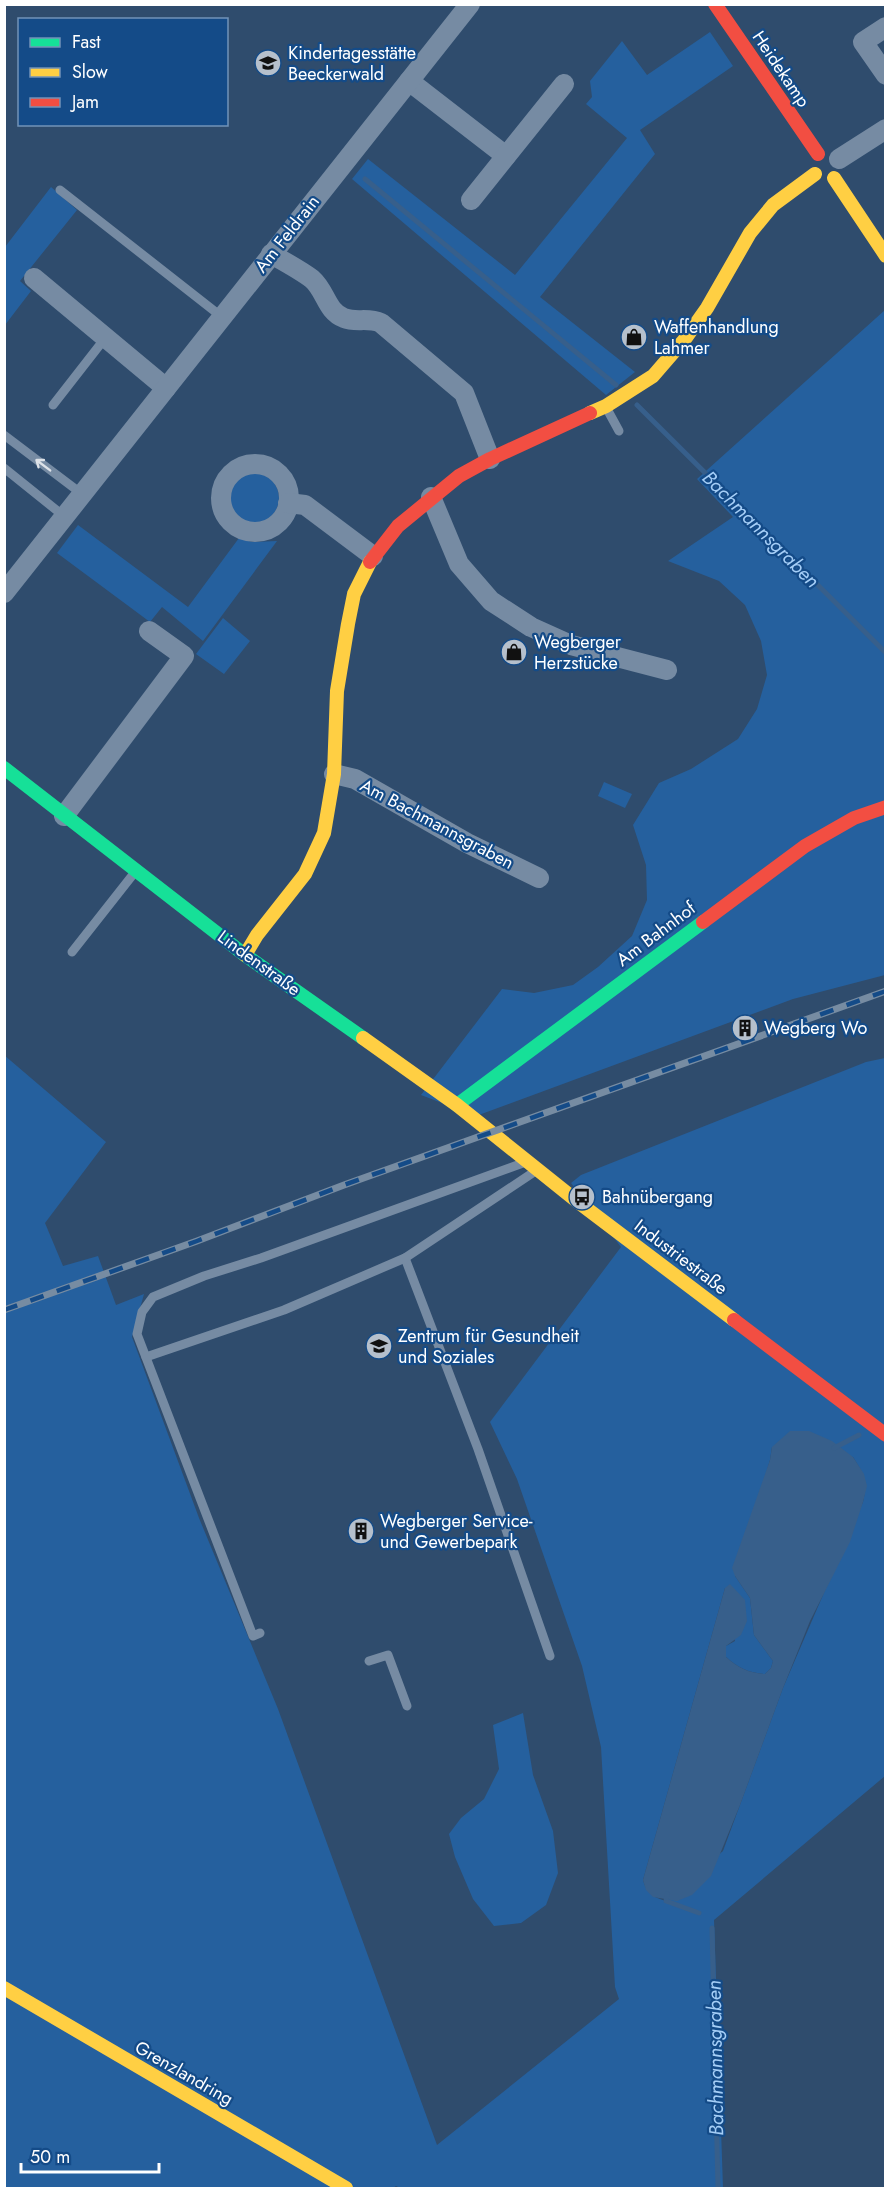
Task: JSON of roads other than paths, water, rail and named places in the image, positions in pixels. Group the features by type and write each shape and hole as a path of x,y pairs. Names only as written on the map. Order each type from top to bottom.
{"street":[{"name":"Am Feldrain","path":"4,593 470,4"},
{"name":"Heidekamp","path":"715,4 818,154"},
{"path":"885,27 863,42 885,75"},
{"path":"409,81 506,156"},
{"path":"471,201 564,84"},
{"path":"885,129 836,168 822,179 815,174 812,166 818,154 828,152 836,168 885,256"},
{"name":"Am Bachmannsgraben","path":"245,955 257,935 305,874 324,833 334,774 337,691 348,624 354,594 373,556 398,526 430,496 459,476 490,459 606,406 653,376 686,339 707,308 750,233 773,205 815,174"},
{"path":"272,254 312,279 330,310 344,319 372,320 381,323 464,393 490,459"},
{"path":"34,278 166,388"},
{"path":"430,496 459,564 491,601 531,627 570,645 667,670"},
{"path":"288,503 305,505 373,556"},
{"path":"64,816 184,656 149,631"},
{"name":"Lindenstraße","path":"4,768 245,955 457,1105"},
{"name":"Am Bachmannsgraben","path":"334,774 355,779 467,843 539,878"},
{"name":"Am Bahnhof","path":"457,1105 805,846 854,818 885,807"},
{"name":"Industriestraße","path":"457,1105 578,1202 885,1435"},
{"name":"Grenzlandring","path":"4,1988 346,2188"}],"lane":[{"path":"60,190 222,317"},
{"path":"53,405 106,337"},
{"path":"606,406 619,431"},
{"path":"4,435 82,494"},
{"path":"4,468 65,517"},
{"path":"72,952 136,870"},
{"path":"146,1357 284,1310 405,1258 533,1165"},
{"path":"260,1634 253,1636 137,1334 142,1312 153,1297 204,1276 533,1165"},
{"path":"405,1258 478,1449 550,1656"},
{"path":"369,1661 388,1655 407,1706"}],"waterway":[{"name":"Bachmannsgraben","path":"365,179 616,385"},
{"name":"Bachmannsgraben","path":"637,405 886,653"},
{"name":"Bachmannsgraben","path":"834,1448 859,1435"},
{"name":"Bachmannsgraben","path":"667,1894 666,1901 699,1913"},
{"name":"Bachmannsgraben","path":"712,1928 718,2188"}],"railway":[{"path":"4,1310 197,1241 344,1185 886,991"}],"place":[{"name":"Kindertagesstätte Beeckerwald","path":"268,63"},
{"name":"Waffenhandlung Lahmer","path":"634,337"},
{"name":"Wegberger Herzstücke","path":"514,652"},
{"name":"Wegberg Wo","path":"745,1028"},
{"name":"Bahnübergang","path":"582,1197"},
{"name":"Zentrum für Gesundheit und Soziales","path":"379,1346"},
{"name":"Wegberger Service- und Gewerbepark","path":"361,1531"}]}
